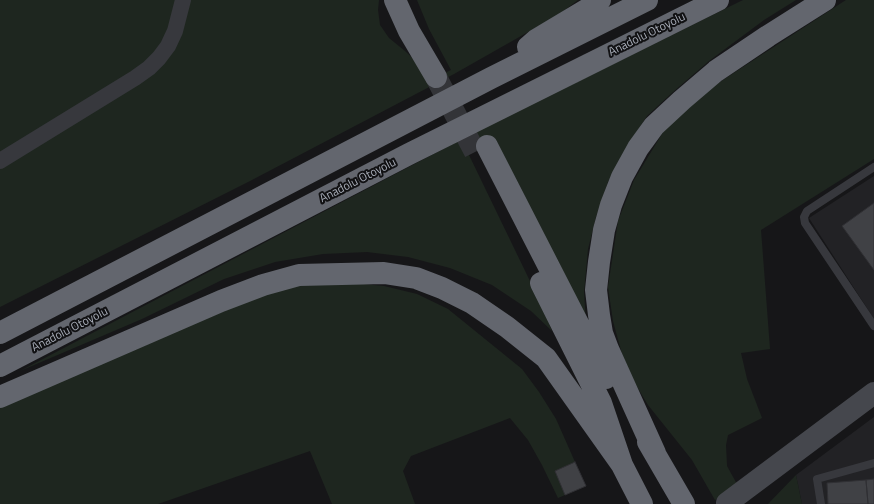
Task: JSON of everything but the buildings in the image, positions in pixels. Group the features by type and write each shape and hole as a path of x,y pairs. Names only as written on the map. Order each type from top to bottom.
{"highway":[{"path":"395,0 409,31 442,75 410,0"},
{"path":"491,78 536,40 596,4 600,0"},
{"path":"0,333 491,78 647,0"},
{"name":"Anadolu Otoyolu","path":"0,366 409,154 718,0"},
{"path":"655,453 602,333 596,290 604,230 611,205 622,177 638,148 654,126 716,71 825,0"},
{"path":"622,465 601,403 481,149 608,382 655,453 684,504"},
{"path":"0,398 221,301 263,285 299,275 384,273 416,278 442,288 472,303 507,327 546,358 622,465 642,504"}],"main road":[{"path":"727,504 874,393"},
{"path":"750,504 874,411"}],"street":[{"path":"0,161 149,68 168,46 175,31 184,0"}],"lane":[{"path":"874,167 807,211 804,216 805,223 874,326"},
{"path":"821,504 818,479 874,463"}],"shaded area":[{"path":"0,0 379,0 378,10 380,25 389,38 423,68 436,77 451,70 429,29 417,0 578,0 558,15 454,74 250,181 0,307"},
{"path":"743,0 796,0 764,20 709,61 647,116 625,150 608,182 596,217 588,249 584,292 586,323 491,141 468,153 543,308 552,331 531,311 492,285 450,268 408,257 367,252 323,254 275,262 224,279 142,319 20,371 485,127"},
{"path":"846,0 874,0 874,159 761,230 770,349 741,353 747,379 762,418 728,435 726,445 727,466 738,486 715,500 692,460 648,405 633,380 622,354 613,321 608,287 618,221 634,180 665,129 706,91"},
{"path":"874,176 874,319 809,218"},
{"path":"342,282 384,286 417,294 448,309 522,369 556,419 575,462 555,471 565,495 558,498 528,440 510,418 411,456 403,471 415,504 332,504 310,451 158,504 0,504 0,406 274,289 305,283"},
{"path":"874,417 874,504 802,504 796,475"},
{"path":"796,475 802,504 768,504"}],"tunnel":[{"path":"436,77 475,152"}]}
